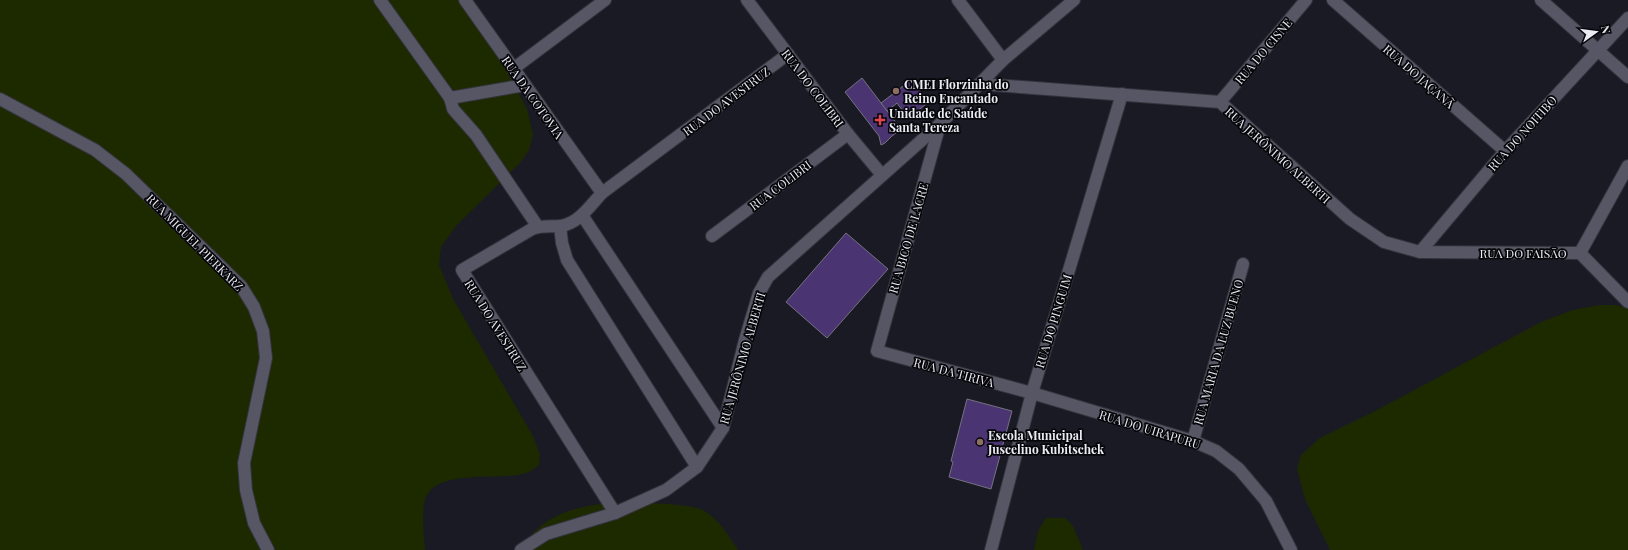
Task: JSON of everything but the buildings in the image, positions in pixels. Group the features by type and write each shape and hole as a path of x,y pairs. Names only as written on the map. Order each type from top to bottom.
{"street":[{"path":"380,0 450,98 453,109 476,135 538,227"},
{"name":"RUA DA COTOVIA","path":"465,0 602,193"},
{"path":"513,69 605,0"},
{"name":"RUA DO COLIBRI","path":"747,0 848,134 882,175"},
{"path":"958,0 1004,60"},
{"name":"RUA JERÔNIMO ALBERTI","path":"521,550 546,534 615,513 666,490 698,467 723,428 753,313 759,293 768,277 940,124 1004,60 1074,0"},
{"name":"RUA DO CISNE","path":"1220,102 1306,0"},
{"name":"RUA DO JAÇANÃ","path":"1333,0 1505,151"},
{"path":"1542,0 1628,77"},
{"name":"RUA DO NOITIBO","path":"1420,252 1505,151 1628,18"},
{"name":"RUA DO AVESTRUZ","path":"615,513 462,270 538,227 560,226 570,223 582,215 602,193 788,54"},
{"name":"RUA JERÔNIMO ALBERTI","path":"980,84 1220,102 1350,219 1384,242 1420,252"},
{"path":"450,98 525,85"},
{"name":"RUA DO PINGUIM","path":"991,550 1032,394 1122,94"},
{"name":"RUA MIGUEL PIERKARZ","path":"0,99 95,150 126,174 241,286 254,307 263,331 266,358 244,463 246,490 254,523 268,550"},
{"name":"RUA BICO DE LACRE","path":"877,352 940,124"},
{"name":"RUA COLIBRI","path":"712,236 848,134"},
{"path":"1580,253 1628,166"},
{"path":"582,215 723,428"},
{"path":"560,226 562,243 567,260 698,467"},
{"name":"RUA DO FAISÃO","path":"1420,252 1580,253 1628,302"},
{"name":"RUA MARIA DA LUZ BUENO","path":"1193,441 1243,264"},
{"name":"RUA DA TIRIVA","path":"877,352 1032,394"},
{"name":"RUA DO UIRAPURU","path":"1032,394 1193,441 1216,451 1239,469 1266,501 1291,550"}],"green space":[{"path":"0,0 461,0 497,53 527,109 533,134 529,150 520,163 456,226 441,247 439,265 453,299 533,436 540,454 539,465 528,472 514,475 467,478 439,484 429,492 424,504 423,521 425,550 0,550"},
{"path":"1599,305 1615,305 1628,308 1628,550 1330,550 1305,499 1297,469 1301,455 1320,438 1379,409 1541,322 1573,310"},
{"path":"646,503 698,508 716,520 738,550 520,550 528,538 537,529 559,515 571,510 597,504"},
{"path":"1046,518 1065,518 1073,526 1083,550 1034,550 1038,531"}],"place":[{"name":"CMEI Florzinha do Reino Encantado","path":"896,91"},
{"name":"Unidade de Saúde Santa Tereza","path":"880,120"},
{"name":"Escola Municipal Juscelino Kubitschek","path":"980,442"}]}
